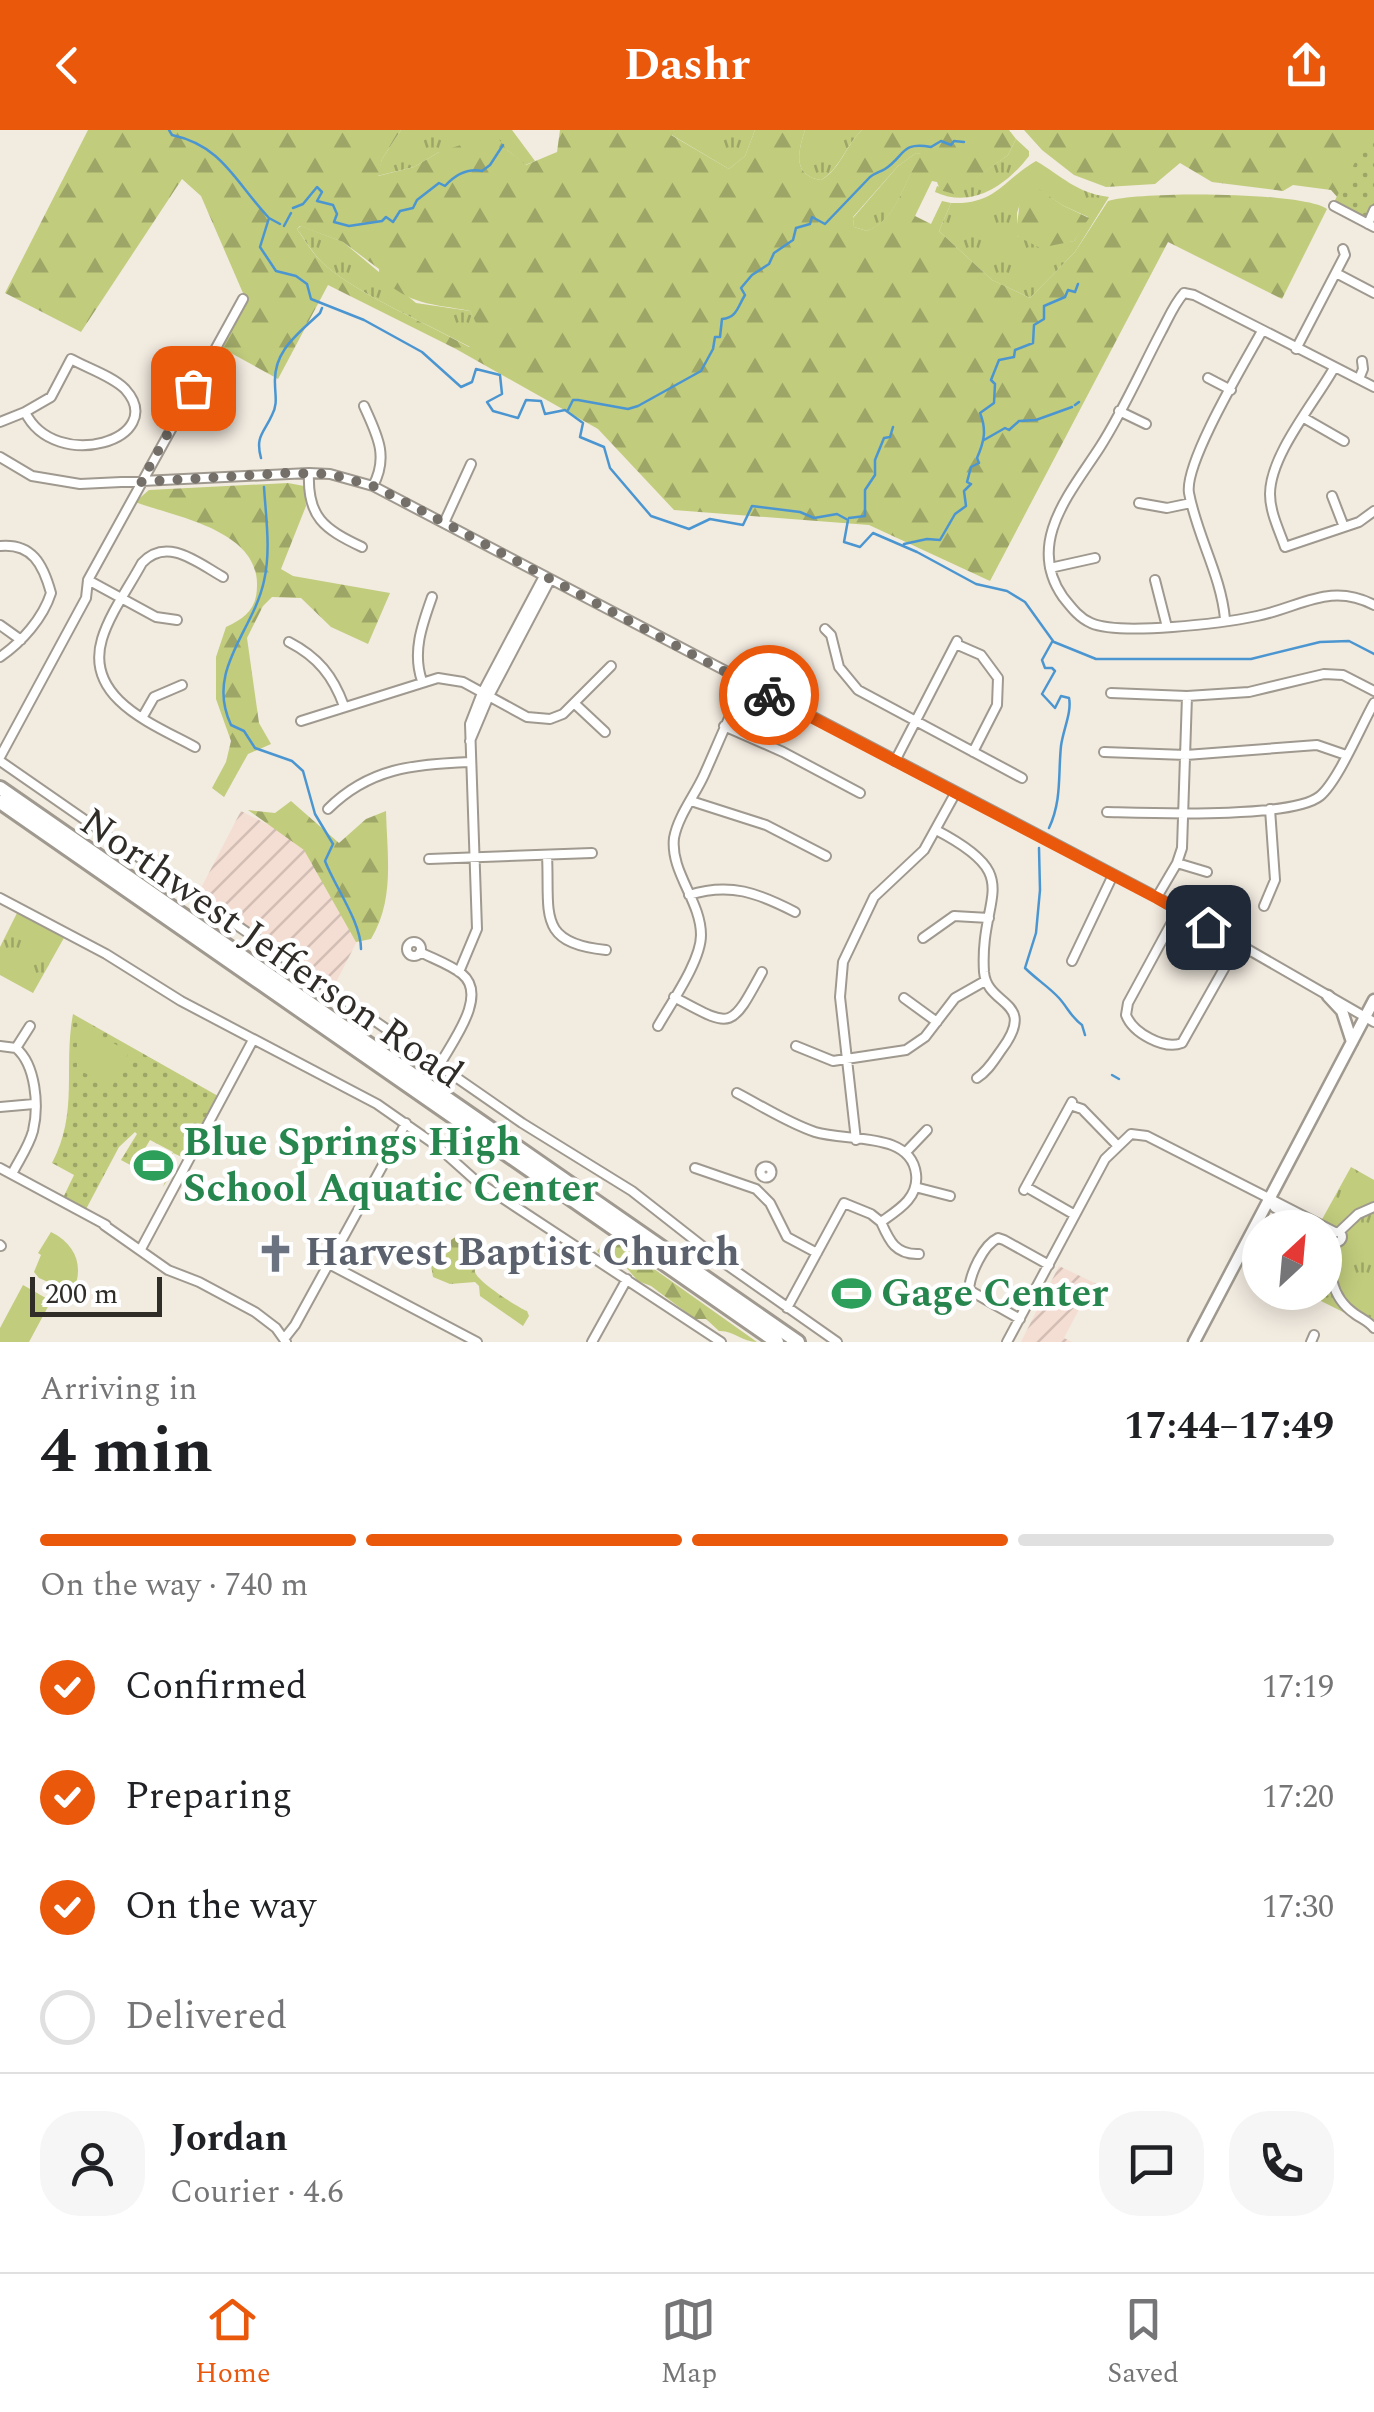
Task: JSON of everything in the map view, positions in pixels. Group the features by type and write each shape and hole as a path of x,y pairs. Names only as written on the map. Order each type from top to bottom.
{"highway":[{"path":"0,788 798,1342"},
{"path":"0,802 777,1342"}],"main road":[{"path":"1328,996 1342,1011 1352,1042"},
{"path":"1194,1342 1352,1042 1369,1020 1374,1000"}],"street":[{"path":"1334,206 1371,226 1374,210"},
{"path":"1296,350 1345,255 1343,249"},
{"path":"1336,273 1374,293"},
{"path":"1374,387 1183,290 1120,411 1055,520 1047,550 1060,594 1080,617 1103,626 1167,627 1258,616 1333,594 1348,594 1374,605"},
{"path":"0,759 86,598 88,580 243,299"},
{"path":"1225,620 1188,484 1192,466 1262,331"},
{"path":"0,422 51,397 71,359 124,388 133,409 128,430 117,440 104,444 52,439 34,427 25,412"},
{"path":"1359,380 1362,361"},
{"path":"1334,368 1271,481 1272,508 1285,547 1359,522 1374,512"},
{"path":"1208,378 1231,390"},
{"path":"364,406 380,441 382,456 373,486"},
{"path":"1120,411 1146,424"},
{"path":"1304,418 1344,441"},
{"path":"0,457 32,476 58,482 309,473 330,474 373,486 1157,898 1369,1020"},
{"path":"444,523 472,464"},
{"path":"309,473 308,500 314,512 332,531 362,546"},
{"path":"1332,496 1344,527"},
{"path":"1139,502 1167,508 1191,503"},
{"path":"0,546 24,547 51,588 46,608 0,657"},
{"path":"195,747 123,706 112,694 100,664 102,638 142,562 157,551 177,552 224,577"},
{"path":"1050,568 1095,558"},
{"path":"458,972 477,929 470,741 486,694 547,578"},
{"path":"88,580 156,617 177,620"},
{"path":"1156,580 1167,627"},
{"path":"422,681 418,644 432,598"},
{"path":"0,625 20,640"},
{"path":"825,629 846,679 867,696 1022,778"},
{"path":"289,642 328,672 344,706"},
{"path":"895,760 958,643 981,655 998,678 997,705 973,752"},
{"path":"301,720 438,678 456,680 526,717 542,720 563,714 611,666"},
{"path":"1110,693 1187,696 1264,690 1324,674 1343,675 1374,691"},
{"path":"658,1026 700,940 699,924 674,846 677,827 746,683"},
{"path":"142,718 154,697 182,686"},
{"path":"1157,898 1177,863 1183,815 1187,696"},
{"path":"574,703 606,732"},
{"path":"1108,812 1183,815 1310,803 1328,787 1374,703"},
{"path":"724,726 783,752 860,794"},
{"path":"1104,752 1186,756 1318,745 1346,755"},
{"name":"Northwest Jefferson Road","path":"0,759 522,1123 632,1190 713,1256 837,1342"},
{"path":"328,808 350,789 385,770 470,762"},
{"path":"856,1140 840,988 849,945 880,889 919,856 956,792"},
{"path":"691,802 766,824 826,856"},
{"path":"1264,906 1275,880 1270,808"},
{"path":"936,830 968,847 986,863 992,885 985,980 1010,1006 1015,1025 1008,1042 977,1078"},
{"path":"429,859 592,853"},
{"path":"547,855 550,920 555,932 576,946 606,950"},
{"path":"1177,863 1207,872"},
{"path":"1072,961 1113,875"},
{"path":"689,895 717,888 740,888 795,912"},
{"path":"0,898 106,954 181,1002 377,1104 475,1180 721,1342"},
{"path":"1178,910 1128,1003 1126,1015 1136,1030 1174,1046 1188,1037 1238,944"},
{"path":"922,938 954,916 989,918"},
{"path":"420,952 458,972 470,983 471,1005 439,1066"},
{"path":"674,997 714,1018 727,1020 740,1011 762,972"},
{"path":"796,1046 823,1059 848,1060 906,1050 938,1022 955,998 985,980"},
{"path":"904,998 938,1022"},
{"path":"16,1048 30,1026"},
{"path":"142,1246 253,1040"},
{"path":"0,1046 16,1048 30,1063 34,1104 32,1133 12,1174"},
{"path":"737,1093 804,1128 889,1143 906,1152 916,1170 915,1187 908,1201 880,1222"},
{"path":"0,1107 34,1104"},
{"path":"1075,1215 1026,1189 1073,1104 1117,1145"},
{"path":"104,1225 174,1272 256,1312 282,1338 295,1325 406,1123"},
{"path":"906,1152 927,1130"},
{"path":"1007,1342 1105,1159 1132,1134 1147,1136 1294,1210"},
{"path":"0,1168 142,1246 174,1272"},
{"path":"695,1168 756,1189 770,1203 787,1237 816,1253"},
{"path":"756,1189 763,1177"},
{"path":"915,1187 950,1196"},
{"path":"1269,1200 1279,1210"},
{"path":"788,1308 844,1203 871,1214 894,1247 918,1254"},
{"path":"1342,1231 1358,1214 1374,1207"},
{"path":"1020,1319 968,1290 989,1242 1004,1240 1050,1264"},
{"path":"329,1264 477,1342"},
{"path":"592,1342 626,1279"},
{"path":"1342,1300 1374,1328"}],"shaded area":[{"path":"241,811 357,870 369,918 334,986 199,892"},
{"path":"1059,1266 1101,1286 1088,1292 1064,1338 1072,1342 1021,1342"}],"green space":[{"path":"88,130 401,130 382,159 378,176 414,167 439,152 495,134 526,165 557,152 560,130 674,130 671,135 729,169 745,156 755,130 805,130 799,154 801,168 821,180 862,130 1009,130 1016,139 1008,155 954,194 940,190 937,182 932,181 915,216 931,224 942,201 951,203 939,231 992,280 1030,298 1075,252 1108,201 1153,196 1256,196 1312,203 1327,209 1282,299 1168,242 990,581 869,525 674,510 598,429 456,349 328,285 278,379 220,347 246,300 201,196 182,179 81,332 5,293","holes":["916,153 921,154 887,217 867,231 854,227 853,217 898,166","300,226 343,242 379,269 379,276 401,293 470,311 483,337 469,347 358,288 318,258 297,229"]},
{"path":"401,130 512,130 535,161 525,165 507,150 439,152 414,167 377,176 382,159"},
{"path":"674,130 755,130 745,156 729,169 670,134"},
{"path":"805,130 862,130 821,180 801,168 799,154"},
{"path":"1024,130 1374,130 1374,141 1339,199 1331,190 1293,185 1283,191 1212,182 1180,163 1155,184 1106,187 1074,175"},
{"path":"1374,130 1374,223 1334,202"},
{"path":"1016,139 1029,151 1029,156 999,185 962,198 935,192 937,186 954,193 1008,155"},
{"path":"916,153 922,154 887,217 867,231 854,227 853,218 898,166"},
{"path":"1036,161 1078,188 1109,197 1075,252 1030,298 992,280 939,231 951,203 989,196","holes":["1027,182 1088,217 1074,241 1047,245 1017,236 1017,213"]},
{"path":"1027,181 1089,218 1074,241 1040,248 1017,236 1018,196"},
{"path":"301,226 343,242 416,303 470,311 484,337 470,347 358,288 318,258 297,229"},
{"path":"288,483 304,486 306,506 281,569 293,576 390,593 368,644 331,627 301,598 272,597 263,606 247,638 259,723 271,744 248,754 224,797 212,788 226,762 231,741 216,699 216,657 226,627 244,616 255,601 254,567 245,551 212,529 135,502 149,490"},
{"path":"291,801 339,843 366,819 386,811 387,893 371,939 356,942 304,850 248,810 275,813"},
{"path":"18,911 65,936 33,993 0,975 0,947"},
{"path":"73,1014 218,1096 184,1158 173,1153 169,1162 174,1169 163,1187 170,1167 166,1165 173,1152 150,1140 134,1167 121,1160 135,1132 119,1147 85,1211 63,1198 74,1175 52,1163 68,1108"},
{"path":"83,1026 129,1052 112,1087 77,1069 77,1043"},
{"path":"1351,1167 1374,1180 1374,1328 1354,1313 1339,1310 1342,1210 1327,1210"},
{"path":"51,1232 67,1243 76,1258 78,1274 73,1293 34,1272 41,1255 38,1253"},
{"path":"457,1236 482,1250 475,1267 477,1276 527,1311 529,1316 523,1326 480,1296 475,1282 450,1284 433,1277 431,1265 451,1250 451,1240"},
{"path":"609,1237 757,1342 719,1331 706,1319 695,1319 651,1286 638,1281 624,1265 602,1257 597,1251"},
{"path":"23,1285 51,1301 29,1342 0,1342 0,1328"}],"waterway":[{"path":"169,130 216,157 269,218 260,247 276,271 296,276 307,284 311,299 364,320 422,352 461,387 472,382 476,369 500,375 502,394 487,402 493,411 518,418 526,400 541,401 545,414 565,410 583,423 580,437 604,447 610,468 651,516 689,529 710,519 743,525 752,506 800,512 814,518 837,514 848,520 844,542 860,547 873,533 976,584 1007,591 1025,602 1053,641"},
{"path":"568,410 573,400 628,409 701,371 715,337 720,337 722,319 734,314 745,295 741,288 769,264 774,253 793,240 796,228 810,224 812,217 825,224 870,177 909,148 931,147 941,141 951,145 954,141 964,142"},
{"path":"293,208 303,204 317,187 322,192 317,201 333,205 337,214 334,222 349,226 386,217 393,222 400,211 413,208 439,183 445,186 462,173 482,171 503,145"},
{"path":"284,226 291,213"},
{"path":"269,218 280,224"},
{"path":"904,544 940,540 955,514 966,506 964,491 971,484 967,482 971,467 979,463 984,436 980,413 994,403 995,384 991,380 999,360 1014,357 1015,350 1033,343 1034,325 1044,319 1044,306 1065,297 1068,290 1075,292 1078,284"},
{"path":"261,458 260,439 275,407 278,362 288,344 322,308"},
{"path":"1075,405 1079,402"},
{"path":"984,440 1005,428 1009,430 1019,421 1036,420 1072,407"},
{"path":"849,518 865,516 865,490 875,475 875,460 884,438 890,437 893,427"},
{"path":"264,487 268,546 264,581 227,669 225,705 231,725 244,731 255,748 292,761 303,771 315,814 333,844 325,861 352,916 361,949"},
{"path":"1054,642 1096,659 1251,659 1320,642 1349,641 1374,654"},
{"path":"1049,828 1058,797 1061,746 1070,703 1069,698 1061,696 1055,708 1042,694 1055,671 1045,668 1042,660 1052,642"},
{"path":"1039,848 1036,933 1025,968 1059,998 1082,1025 1085,1035"},
{"path":"1112,1075 1119,1079"}],"way so far":[{"path":"193,388 141,482 287,473 330,474 359,481 769,695"}],"place":[{"name":"Blue Springs High School Aquatic Center","path":"153,1166"},
{"name":"Harvest Baptist Church","path":"275,1253"},
{"name":"Gage Center","path":"851,1294"}],"route":[{"path":"769,695 1208,927"}]}
